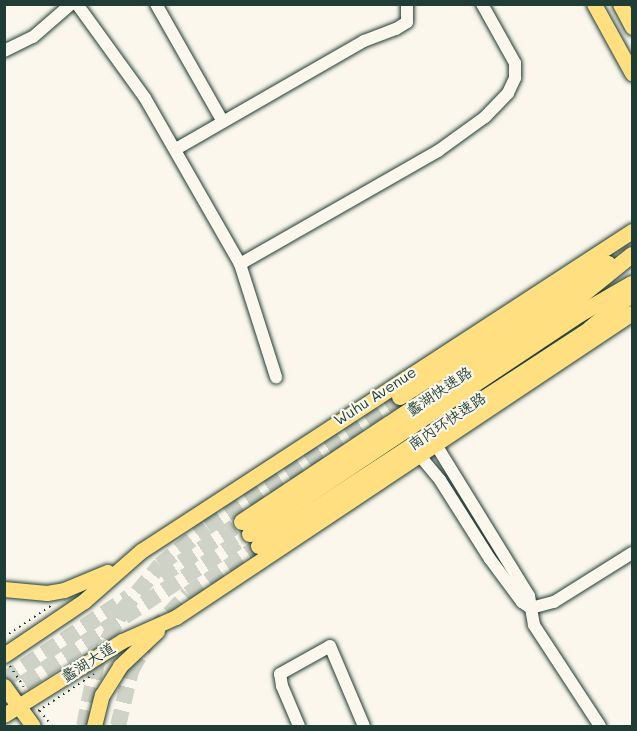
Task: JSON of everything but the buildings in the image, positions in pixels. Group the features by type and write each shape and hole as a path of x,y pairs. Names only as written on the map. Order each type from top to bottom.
{"highway":[{"path":"400,397 568,286 633,250"},
{"name":"蠡湖快速路","path":"250,534 576,300 633,255"},
{"name":"蠡湖快速路","path":"250,534 580,314 633,284"},
{"name":"南内环快速路","path":"250,534 591,329 633,294"}],"main road":[{"path":"594,4 633,74"},
{"path":"620,4 633,27"},
{"name":"Wuhu Avenue","path":"121,566 633,231"},
{"path":"94,726 102,695 120,666 176,617 633,313"},
{"path":"4,589 47,593 64,591 121,566"},
{"path":"4,656 84,601 121,566"},
{"name":"蠡湖大道","path":"4,715 27,717 122,641 176,617"},
{"path":"11,681 27,717"}],"street":[{"path":"4,51 33,37 71,4"},
{"path":"77,4 145,99 176,149 240,264 276,377"},
{"path":"156,4 222,120"},
{"path":"176,149 222,120 364,41 396,29 407,22 407,4"},
{"path":"240,264 438,151 485,117 508,93 515,78 515,63 482,4"},
{"path":"436,445 529,596 534,625 597,726"},
{"path":"420,456 440,480 490,560 522,602 531,608 554,602 633,553"},
{"path":"299,726 280,674 330,646 364,726"}],"path":[{"path":"4,637 54,604"},
{"path":"4,656 11,681"},
{"name":"蠡湖大道","path":"27,717 99,671"}],"tunnel":[{"path":"84,726 97,662 122,611 160,565 207,527 400,397"},
{"path":"161,576 242,522"},
{"path":"4,696 250,534"},
{"path":"118,726 131,671 153,631 188,594 259,546"},
{"path":"4,680 129,597"}]}
